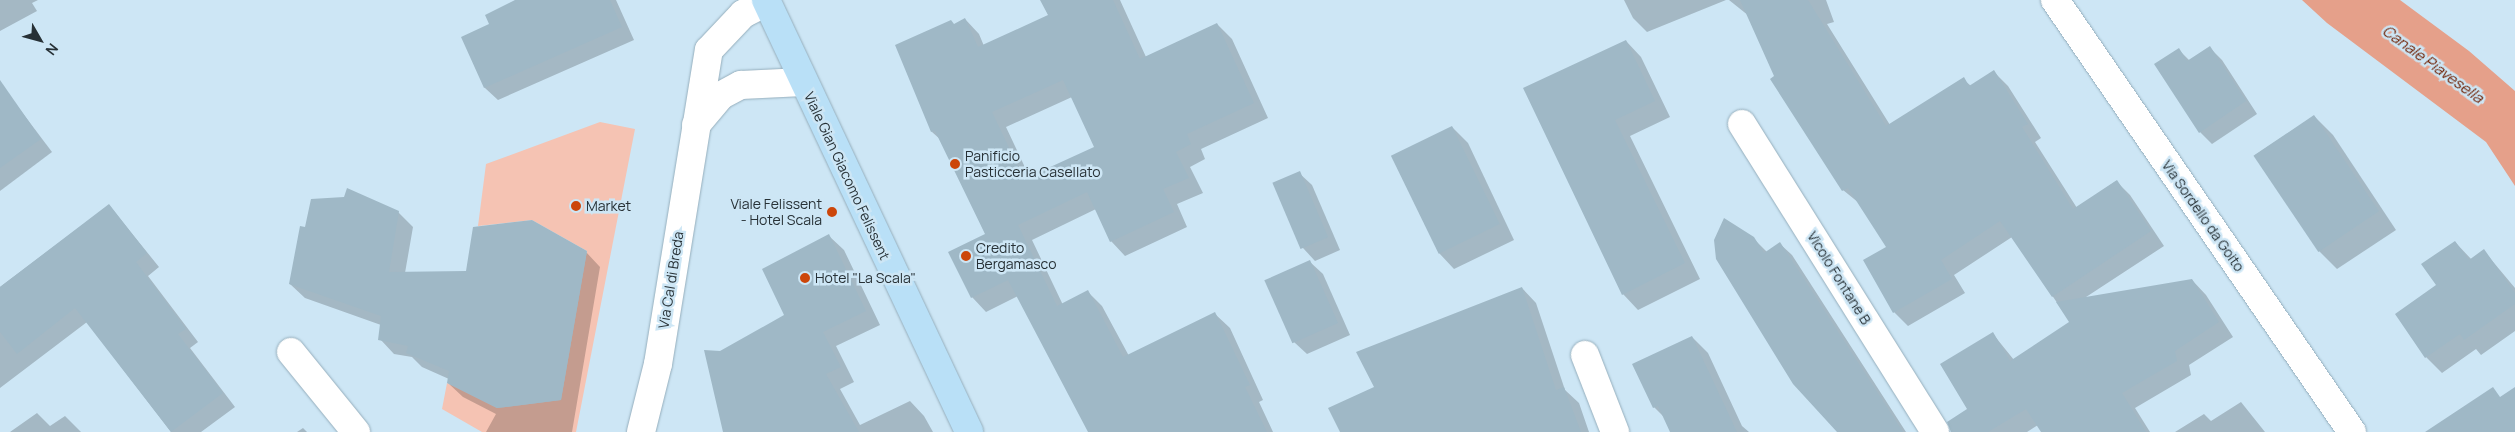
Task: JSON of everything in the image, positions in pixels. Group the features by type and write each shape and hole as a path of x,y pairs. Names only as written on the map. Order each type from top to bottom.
{"main road":[{"name":"Viale Gian Giacomo Felissent","path":"768,1 803,82 969,432"}],"street":[{"name":"Via Sordello da Goito","path":"2055,0 2352,432"},
{"name":"Via Cal di Breda","path":"641,432 658,364 695,126 709,50 743,14 768,1"},
{"path":"695,126 720,96 742,85 803,82"},
{"name":"Vicolo Fontane B","path":"1742,124 1935,432"},
{"path":"291,352 356,432"},
{"path":"1585,355 1615,432"}],"shaded area":[{"path":"600,122 635,129 576,432 482,432 442,409 447,383 497,408 561,400 587,251 532,220 478,226 486,164"}],"water":[{"name":"Canale Piavesella","path":"2302,0 2400,0 2469,51 2515,91 2515,186 2486,142 2327,23"}],"building":[{"path":"515,0 610,0 622,27 484,88 461,37 489,24 485,15"},
{"path":"1040,0 1113,0 1140,59 1217,23 1254,103 1187,134 1191,144 1176,152 1189,178 1163,189 1174,212 1110,242 1087,192 1018,225 1057,306 1088,290 1123,357 1215,312 1250,385 1245,387 1267,432 1088,432 1008,280 971,298 948,252 985,234 935,131 931,132 895,45 951,20 954,24 965,18 978,47 1048,15","holes":["1063,80 1094,147 1024,179 992,112"]},
{"path":"1740,0 1808,0 1886,126 1964,77 1969,86 1994,70 2028,124 2022,127 2073,209 2117,180 2151,231 2052,297 2000,221 1941,260 1952,279 1893,313 1863,260 1886,247 1848,188 1842,191 1770,79 1774,76"},
{"path":"1626,40 1655,101 1615,120 1685,263 1622,295 1523,88"},
{"path":"2210,46 2246,101 2199,133 2154,64 2179,48 2187,61"},
{"path":"0,80 41,139 0,168"},
{"path":"2314,115 2379,211 2318,252 2253,156"},
{"path":"1452,126 1500,224 1439,254 1391,156"},
{"path":"1300,171 1328,237 1301,249 1272,183"},
{"path":"347,188 399,211 389,272 466,271 473,227 532,220 587,251 561,400 497,408 447,383 449,371 406,353 408,346 378,340 381,316 289,284 300,226 305,227 311,199 344,197"},
{"path":"109,204 147,253 136,262 186,329 178,334 223,393 171,432 75,308 17,354 0,332 0,287"},
{"path":"1724,218 1754,237 1764,253 1780,242 1903,432 1837,432 1793,384 1716,259 1714,240"},
{"path":"829,234 866,311 823,332 841,367 826,374 859,432 723,432 704,350 720,351 784,315 762,269"},
{"path":"2455,241 2469,260 2484,249 2515,293 2515,304 2464,340 2460,334 2425,358 2395,314 2436,285 2421,264"},
{"path":"1310,260 1338,323 1292,343 1264,280"},
{"path":"2192,279 2219,322 2175,351 2177,361 2122,393 2146,432 2041,432 2026,409 1988,432 1951,432 1947,422 1967,409 1940,364 1993,332 2010,361 2069,322 2056,302"},
{"path":"1522,287 1556,390 1564,387 1581,432 1340,432 1328,408 1374,387 1356,352"},
{"path":"1692,336 1737,432 1670,432 1658,406 1653,408 1632,364"},
{"path":"2493,387 2500,397 2515,387 2515,432 2425,432"}],"place":[{"name":"Panificio Pasticceria Casellato","path":"955,164"},
{"name":"Market","path":"576,206"},
{"name":"Viale Felissent - Hotel Scala","path":"832,212"},
{"name":"Credito Bergamasco","path":"966,256"},
{"name":"Hotel \"La Scala\"","path":"805,278"}]}
